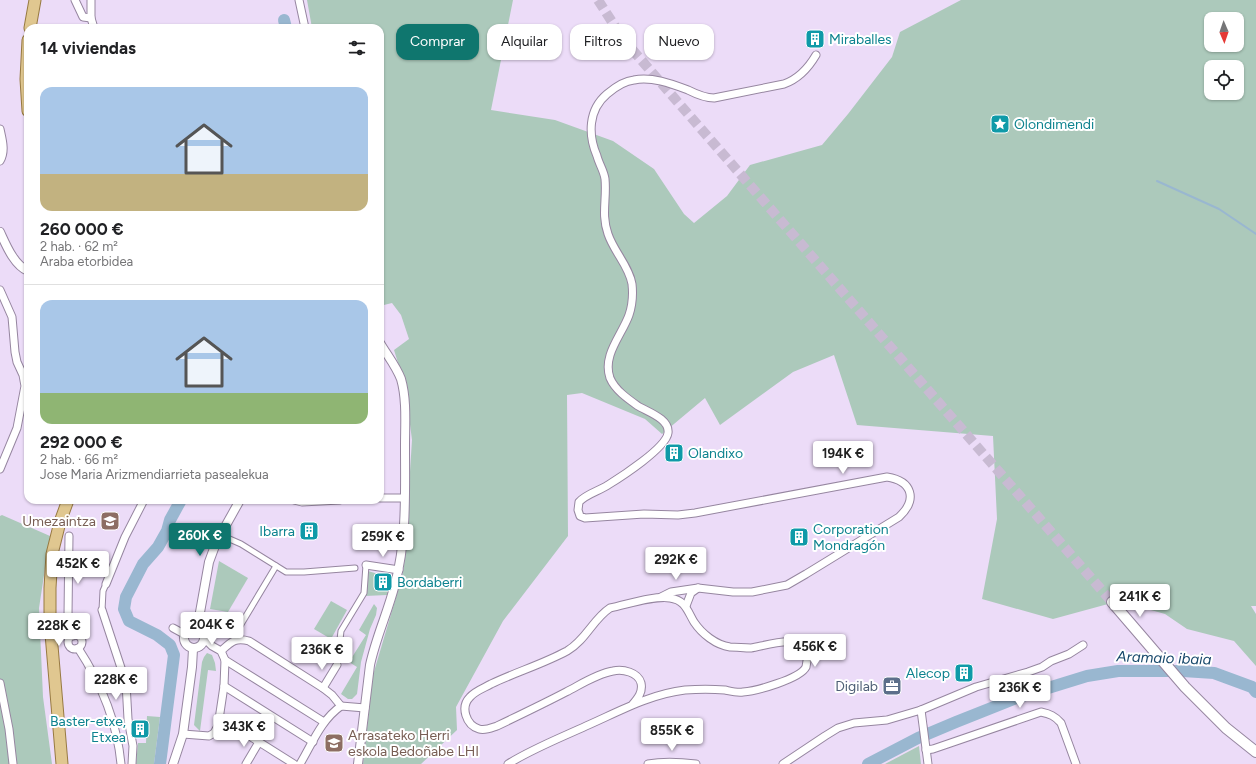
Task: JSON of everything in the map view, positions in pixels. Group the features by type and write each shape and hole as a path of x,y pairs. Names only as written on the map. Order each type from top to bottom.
{"main road":[{"path":"30,24 35,0"},
{"path":"62,764 50,622 50,571 56,537 67,504"},
{"path":"56,537 72,504"},
{"path":"1112,602 1185,688 1226,728 1256,752"}],"street":[{"path":"76,0 83,17 91,18"},
{"path":"91,0 91,18 93,24"},
{"path":"299,0 304,24"},
{"path":"632,705 639,696 641,690 640,682 635,674 625,670 614,670 588,681 497,726 487,729 480,729 472,725 466,716 464,709 469,697 476,692 517,672 566,652 576,646 604,612 610,608 661,597 671,592 698,588 733,592 752,592 787,585 899,517 906,511 910,504 910,496 904,483 897,478 887,477 678,515 644,514 585,518 580,516 578,510 579,502 583,498 608,485 642,462 666,438 668,432 667,426 662,421 638,406 618,390 609,375 609,362 615,342 629,314 632,286 629,273 612,245 604,220 605,181 593,145 591,123 592,114 598,102 619,86 634,80 656,81 675,85 704,97 714,98 790,82 808,67 816,55"},
{"path":"0,129 4,148 0,161"},
{"path":"0,232 14,258 24,270"},
{"path":"0,290 12,317 17,362 24,380"},
{"path":"358,764 374,649 399,570 402,546 404,508 402,498 405,480 404,393 399,376 384,349"},
{"path":"384,357 391,360"},
{"path":"0,469 17,428 24,391"},
{"path":"384,498 402,498"},
{"path":"132,764 133,746 128,719 126,683 102,610 103,591 127,533 142,504"},
{"path":"197,629 209,562 216,543 238,504"},
{"path":"70,536 68,615 69,626 73,636 68,641 68,645 72,648 78,648 92,672 107,704 116,729 121,764"},
{"path":"216,543 225,537 241,544 286,572 355,568"},
{"path":"323,688 338,665 341,631 364,593 366,565 399,570"},
{"path":"206,626 235,629 240,626 276,566"},
{"path":"686,606 691,593 698,588"},
{"path":"508,764 548,743 632,705 658,696 684,690 705,689 742,692 759,689 795,676 805,668 807,654 805,648 797,643 789,642 742,648 722,646 703,633 694,622 686,606 676,599 661,597"},
{"path":"173,628 184,634"},
{"path":"183,734 209,736 214,733 218,726 224,686 225,660 221,650 212,646 204,638 202,632 197,629 188,630 184,634 185,644 193,649 200,647 204,642 204,638"},
{"path":"221,650 232,641 241,639 255,645 323,688 341,706 365,708"},
{"path":"783,764 838,728 854,723 886,720 920,710 976,687 1028,672 1069,654 1083,645"},
{"path":"173,764 183,734 193,649"},
{"path":"225,660 324,722"},
{"path":"0,683 9,729 13,764"},
{"path":"224,686 313,742"},
{"path":"641,690 658,696"},
{"path":"300,764 324,722 341,706"},
{"path":"920,710 928,764"},
{"path":"926,750 933,749 1041,712 1051,714 1061,723 1076,764"},
{"path":"218,726 225,722 229,723 294,764"},
{"path":"246,764 259,742"},
{"path":"648,764 678,761 696,764"}],"green space":[{"path":"307,0 513,0 508,24 487,24 487,60 501,60 491,110 555,120 613,141 654,169 684,214 694,223 727,196 750,165 822,145 892,57 900,32 961,0 1256,0 1256,606 1251,606 1256,614 1256,666 1234,641 1187,629 1165,614 1119,601 1053,619 982,599 997,519 993,436 857,425 834,355 793,372 720,425 705,398 662,434 645,419 582,393 567,395 568,536 503,621 456,707 457,730 421,764 363,764 373,675 404,566 412,440 405,385 394,350 409,339 401,315 392,303 384,305 384,24 311,24"},
{"path":"2,515 50,536 39,608 43,697 52,764 0,764 0,516"},
{"path":"219,561 248,578 228,612 210,609"},
{"path":"368,571 378,574 375,588 388,591 387,595 365,596"},
{"path":"331,601 347,610 331,639 314,629"},
{"path":"374,604 377,608 376,615 370,629 361,662 357,694 352,699 348,699 341,694 357,667 349,662 366,635 359,630"},
{"path":"207,653 212,655 216,671 208,670 200,731 194,725 202,662"},
{"path":"147,716 160,717 154,764 136,764 138,743 146,743"},
{"path":"919,746 921,764 885,764"}],"waterway":[{"path":"284,20 285,24"},
{"path":"1157,181 1219,209 1256,234"},
{"path":"160,764 174,655 170,645 157,635 129,621 124,609 126,597 143,564 158,547 179,504"},
{"name":"Aramaio ibaia","path":"868,764 918,738 956,722 1019,697 1087,676 1118,671 1183,671 1214,673 1252,687 1256,692"}],"tunnel":[{"path":"598,0 623,39 1112,602"}],"place":[{"name":"Miraballes","path":"815,39"},
{"name":"Olondimendi","path":"1000,124"},
{"name":"Olandixo","path":"674,453"},
{"name":"Umezaintza","path":"110,521"},
{"name":"Ibarra","path":"309,531"},
{"name":"Corporation Mondragón","path":"799,537"},
{"name":"Bordaberri","path":"383,582"},
{"name":"Alecop","path":"964,673"},
{"name":"Digilab","path":"892,686"},
{"name":"Baster-etxe, Etxea","path":"140,729"},
{"name":"Arrasateko Herri eskola Bedoñabe LHI","path":"334,743"}]}
